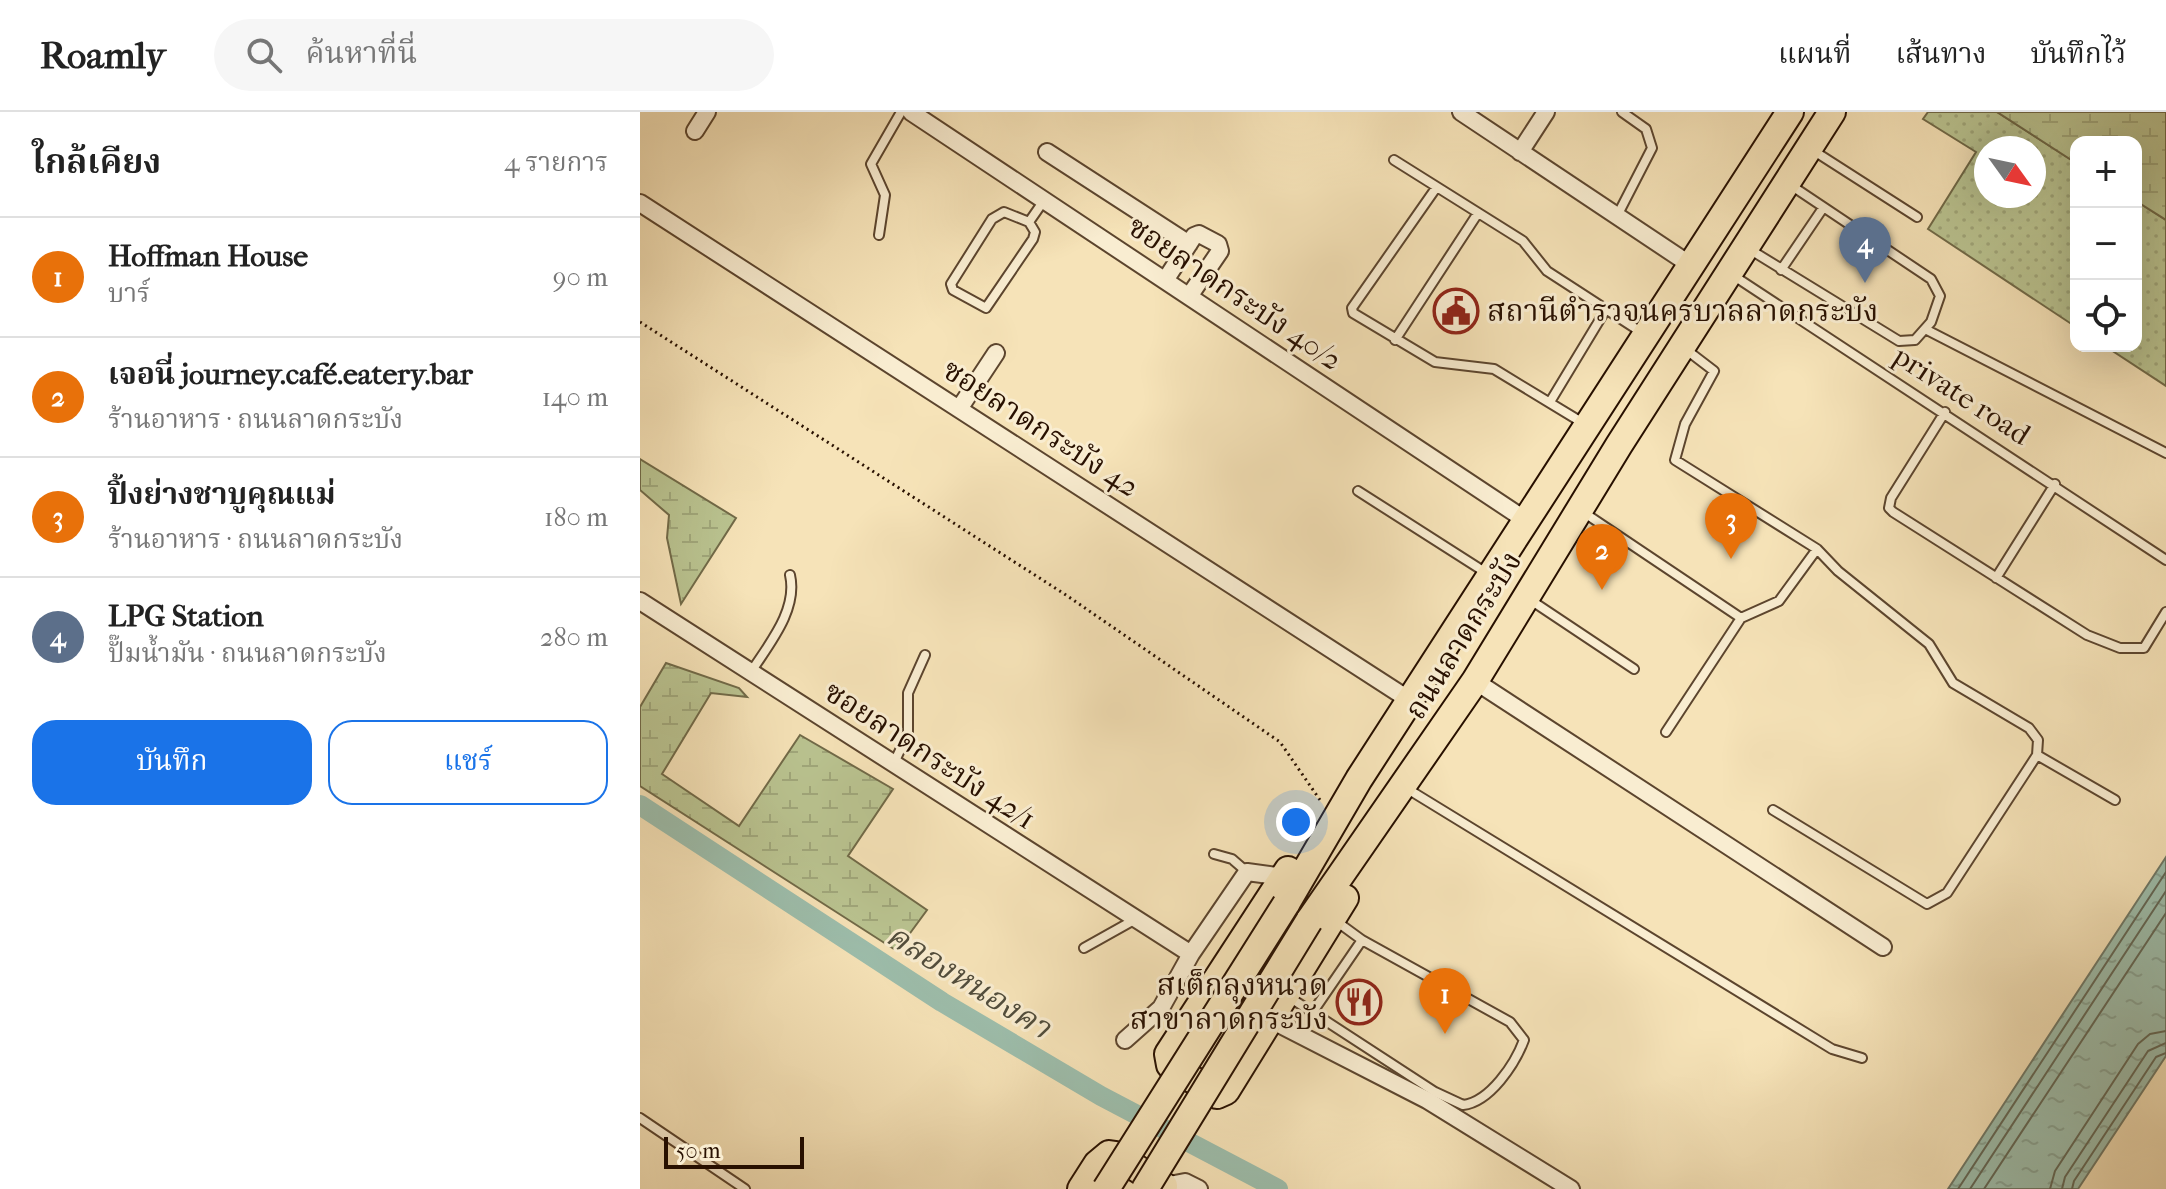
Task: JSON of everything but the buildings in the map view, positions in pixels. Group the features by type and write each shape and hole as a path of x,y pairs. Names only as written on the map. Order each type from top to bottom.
{"main road":[{"name":"ถนนลาดกระบัง","path":"1106,1189 1286,904 1359,779 1790,112"},
{"name":"ถนนลาดกระบัง","path":"1157,1188 1400,794 1475,681 1619,445 1832,112"},
{"path":"1587,426 1619,445"},
{"path":"1321,920 1287,995 1221,1095 1167,1062 1176,1040 1284,877 1330,812 1359,779"},
{"path":"1081,1189 1097,1164 1109,1154 1126,1160 1157,1188"}],"street":[{"path":"695,131 707,112"},
{"name":"ซอยลาดกระบัง 40/2","path":"911,112 1190,295 1256,344 1527,521"},
{"path":"1461,112 1692,266"},
{"path":"1520,152 1546,112"},
{"path":"1047,152 1189,244"},
{"name":"ซอยลาดกระบัง 42","path":"640,203 1411,701"},
{"path":"1166,279 1199,234 1221,247 1190,295"},
{"path":"959,409 996,353"},
{"name":"ซอยลาดกระบัง 42/1","path":"640,601 1191,954"},
{"path":"1475,681 1883,947"},
{"path":"1125,1040 1161,1008 1191,954 1247,872 1284,877"},
{"path":"1271,1020 1427,1100 1552,1184 1571,1189"},
{"path":"1157,1188 1185,1182 1199,1189"}],"lane":[{"path":"879,235 885,195 871,164 901,112"},
{"path":"1616,216 1652,148 1646,129 1622,112"},
{"path":"1810,148 1917,217"},
{"path":"1394,160 1523,241 1543,268 1645,335"},
{"path":"1747,247 1899,341 1915,340 1925,329 1940,296 1931,279 1789,183"},
{"path":"1436,188 1352,308 1357,317 1435,362 1494,369 1587,426"},
{"path":"1029,222 1045,199"},
{"path":"1781,270 1823,208"},
{"path":"1004,212 1029,222 1035,232 1033,239 986,308 953,290 951,284 992,219 1004,212"},
{"path":"1395,340 1478,213"},
{"name":"private road","path":"1730,274 2055,484 2166,560"},
{"path":"1550,402 1605,311"},
{"path":"1925,329 2166,453"},
{"path":"1683,347 1714,371 1685,424 1675,460 1817,549 1838,571 1929,644 1953,683 2029,728 2038,740 2037,755 1947,893 1927,904 1773,810"},
{"path":"1945,412 1889,503 1893,512 2087,635 2120,648 2144,648 2166,612"},
{"path":"1996,578 2055,484"},
{"path":"1358,491 1492,577"},
{"path":"1579,509 1741,618"},
{"path":"1666,732 1741,618 1779,601 1817,549"},
{"path":"751,672 783,621 792,595 790,575"},
{"path":"1525,596 1634,669"},
{"path":"893,764 908,733 908,693 925,655"},
{"path":"2037,755 2115,800"},
{"path":"1400,794 1832,1049 1862,1058"},
{"path":"1214,854 1232,859 1247,872"},
{"path":"1084,948 1134,920"},
{"path":"1287,995 1435,1092 1463,1105 1483,1098 1518,1054 1524,1040 1510,1022 1321,920"},
{"path":"1312,1013 1362,940"},
{"path":"640,1118 745,1189"}],"path":[{"path":"640,322 1066,595 1280,742 1330,812"}],"green space":[{"path":"1928,112 1997,112 2034,136 1974,136 1974,151 1923,119"},
{"path":"1997,112 2166,112 2166,220 2142,205 2142,136 2070,136 2070,159 2046,144 2046,136 2034,136"},
{"path":"2046,144 2070,159 2070,323 1928,229 1974,155 1974,208 2046,208"},
{"path":"2142,205 2166,220 2166,386 2114,352 2142,352"},
{"path":"640,459 736,518 681,604 667,538 669,515 640,490"},
{"path":"666,663 739,688 747,697 711,693 662,774 739,826 800,735 893,789 848,856 927,910 897,951 640,786 640,707"}],"water":[{"path":"2166,857 2166,1056 2078,1189 1948,1189"}],"waterway":[{"name":"คลองหนองคา","path":"640,805 942,1002 1101,1096 1278,1189"}],"place":[{"name":"LPG Station","path":"1865,283"},
{"name":"สถานีตำรวจนครบาลลาดกระบัง","path":"1456,311"},
{"name":"ปิ้งย่างชาบูคุณแม่","path":"1731,559"},
{"name":"เจอนี่ journey.café.eatery.bar","path":"1602,590"},
{"name":"สเต็กลุงหนวด สาขาลาดกระบัง","path":"1359,1002"},
{"name":"Hoffman House","path":"1445,1034"}]}
